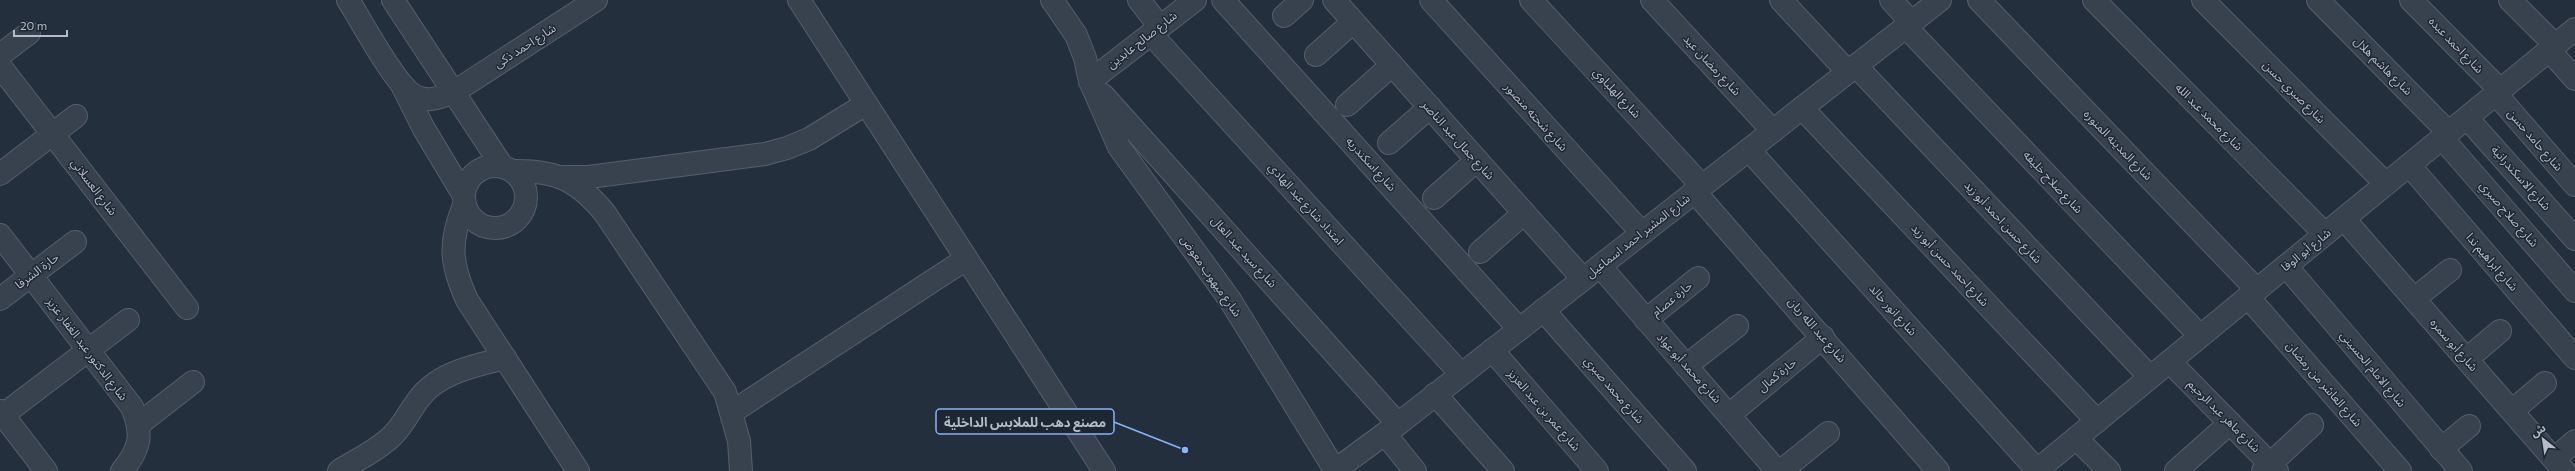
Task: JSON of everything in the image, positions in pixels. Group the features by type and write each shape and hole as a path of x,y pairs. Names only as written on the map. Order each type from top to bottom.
{"street":[{"name":"شارع احمد ذكى","path":"348,0 401,84 415,96 434,100 454,92 596,0"},
{"path":"393,0 507,168 520,178 525,188 526,199 523,209 517,218 508,225 486,227 476,222 469,215 464,199 424,129 401,84"},
{"path":"800,0 1104,471"},
{"name":"شارع ميهوب معوض","path":"1052,0 1076,35 1085,58 1090,81 1119,147 1230,300 1335,471"},
{"name":"امتداد شارع عبد الهادي","path":"1139,0 1156,30 1461,374"},
{"name":"شارع صالح عابدين","path":"1090,81 1194,0"},
{"name":"شارع اسكندريه","path":"1223,0 1519,329"},
{"path":"1284,16 1302,0"},
{"name":"شارع جمال عبد الناصر","path":"1334,0 1583,279"},
{"name":"شارع شحته منصور","path":"1431,0 1642,233"},
{"name":"شارع الهلباوي","path":"1531,0 1698,189"},
{"name":"شارع رمضان عيد","path":"1652,0 1773,131"},
{"name":"شارع حسن احمد أبو زيد","path":"1781,0 1852,69 2150,377"},
{"name":"شارع صلاح خليفه","path":"1891,0 1909,25 2200,336"},
{"name":"شارع المشير احمد اسماعيل","path":"1335,471 1391,429 1940,0"},
{"name":"شارع المدينه المنوره","path":"1979,0 2252,294"},
{"name":"شارع محمد عبد الله","path":"2094,0 2325,234"},
{"name":"شارع صبري حسن","path":"2203,0 2386,184"},
{"name":"شارع هاشم هلال","path":"2318,0 2446,135"},
{"name":"شارع احمد عبده","path":"2412,0 2498,92"},
{"path":"2510,0 2552,48 2575,79"},
{"path":"1316,55 1353,22"},
{"name":"شارع أبو الوفا","path":"2037,470 2575,29"},
{"path":"0,55 29,33"},
{"path":"1346,106 1392,65"},
{"name":"شارع العسلاني","path":"0,66 54,133 187,308"},
{"name":"شارع سيد عبد العال","path":"1090,81 1391,429 1416,471"},
{"name":"شارع حامد حسن","path":"2498,92 2575,185"},
{"path":"564,178 589,177 764,154 809,140 866,104"},
{"path":"1389,143 1430,107"},
{"name":"شارع احمد حسن أبو زيد","path":"1802,108 2097,421"},
{"path":"0,174 76,116"},
{"name":"شارع الاسكندرانية","path":"2467,118 2575,239"},
{"name":"شارع صلاح صبري","path":"2446,135 2575,291"},
{"name":"شارع انور خالد","path":"1749,150 2037,470"},
{"path":"1434,198 1476,160"},
{"path":"578,471 467,300 457,277 452,252 455,228 464,199 467,181 476,171 489,166 539,170 564,178 587,191 604,212 725,392 732,412 739,441 741,471"},
{"name":"شارع ابراهيم ندا","path":"2409,166 2575,358"},
{"name":"شارع عبد الله ريان","path":"1698,189 1823,337 1926,467"},
{"path":"1480,252 1524,213"},
{"name":"شارع أبو سمره","path":"2344,218 2559,465"},
{"name":"شارع الدكتور عبد الغفار عزيز","path":"0,235 132,407 139,424 139,442 132,459 122,471"},
{"name":"حارة الشرفا","path":"0,300 75,242"},
{"path":"732,412 966,259"},
{"name":"شارع محمد أبو عواد","path":"1600,266 1686,366 1730,414 1777,471"},
{"name":"شارع الامام الحسيني","path":"2286,266 2460,471"},
{"path":"2414,299 2450,270"},
{"name":"حارة عصام","path":"1646,320 1698,278"},
{"name":"شارع العاشر من رمضان","path":"2252,294 2400,471"},
{"name":"شارع محمد صبري","path":"1543,310 1682,470"},
{"path":"46,471 2,413 128,320"},
{"path":"1686,366 1737,326"},
{"path":"2467,360 2500,331"},
{"name":"حارة كمال","path":"1730,414 1823,337"},
{"name":"شارع عمر بن عبد العزيز","path":"1492,350 1597,471"},
{"path":"339,471 392,436 404,422 413,405 428,388 447,376 505,358"},
{"name":"شارع ماهر عبد الرحيم","path":"2170,362 2230,423 2270,469"},
{"path":"139,424 193,382"},
{"path":"2512,411 2545,383"},
{"path":"1435,394 1503,471"},
{"path":"2176,471 2230,423"},
{"path":"2270,469 2312,425"},
{"path":"2441,449 2469,426"},
{"path":"1781,471 1828,433"},
{"path":"2076,438 2108,471"},
{"path":"2559,465 2575,441"}],"place":[{"name":"مصنع دهب للملابس الداخلية","path":"1185,450"}]}
